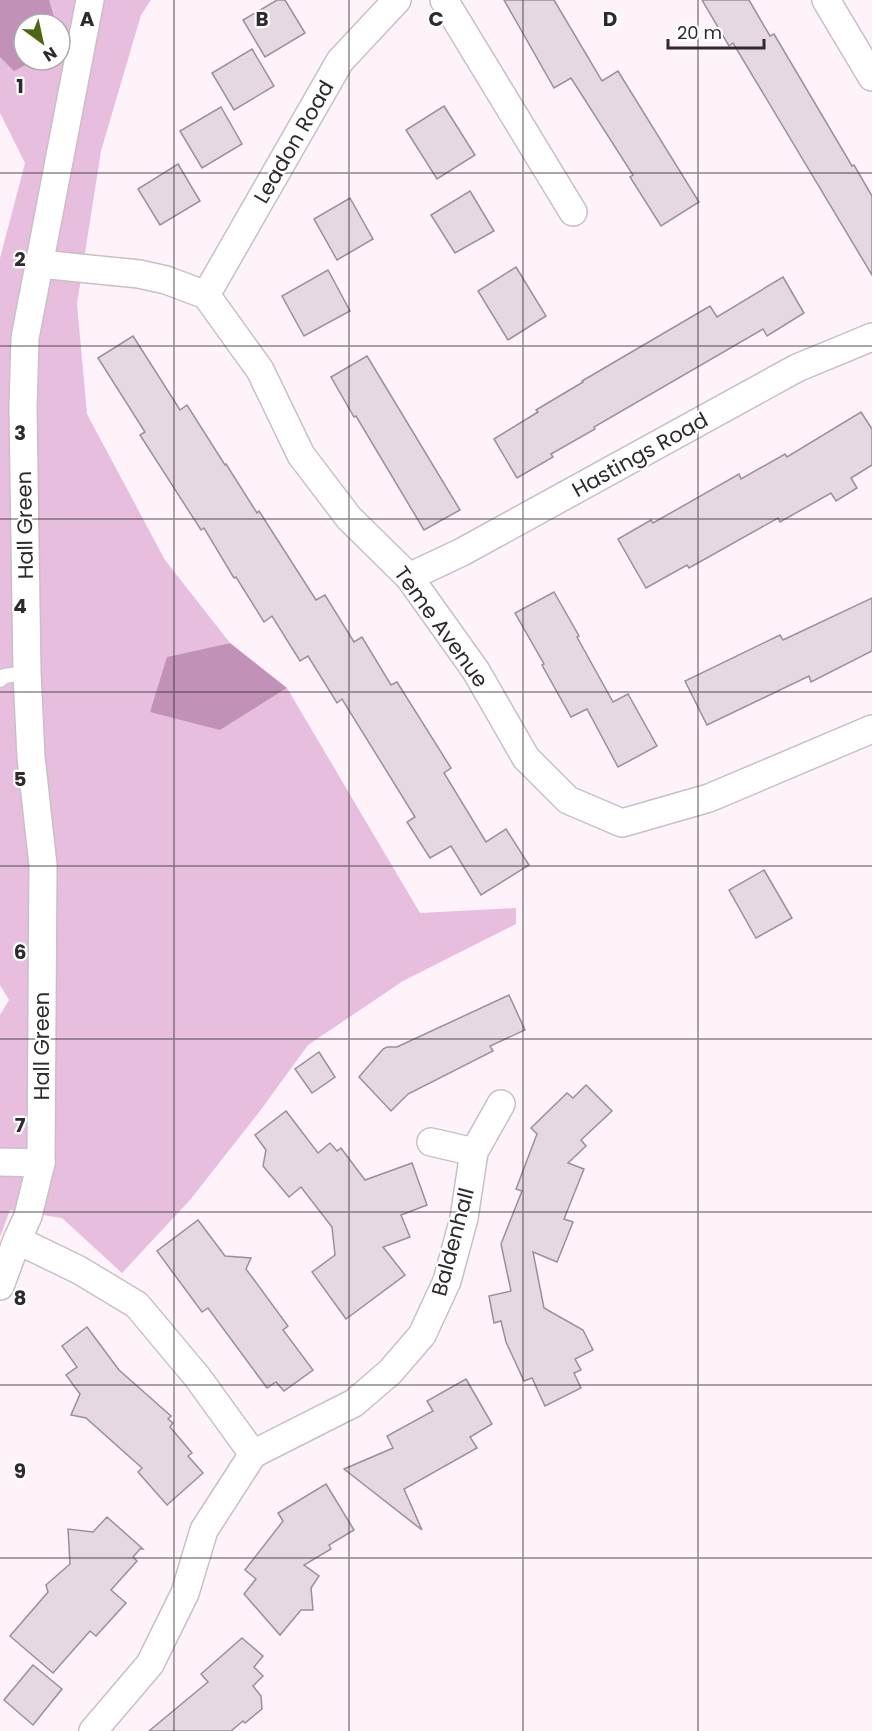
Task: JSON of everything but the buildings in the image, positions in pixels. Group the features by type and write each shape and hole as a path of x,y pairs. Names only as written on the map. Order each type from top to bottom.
{"street":[{"name":"Hall Green","path":"0,1286 28,1216 41,1163 43,864 31,757 27,673 23,407 25,338 90,0"},
{"name":"Leadon Road","path":"206,295 340,61 397,0"},
{"path":"444,0 573,212"},
{"path":"826,0 872,77"},
{"path":"40,264 139,274 166,280 206,295"},
{"name":"Teme Avenue","path":"206,295 260,370 302,454 349,518 408,577 476,671 526,758 568,800 622,823 709,798 872,729"},
{"name":"Hastings Road","path":"408,577 462,552 797,368 872,337"},
{"name":"Baldenhall","path":"93,1731 150,1664 186,1593 204,1530 253,1455 354,1403 390,1372 422,1335 447,1281 464,1218 474,1152 501,1104"},
{"path":"431,1142 474,1152"},
{"path":"0,1162 41,1163"},
{"path":"17,1240 79,1270 137,1305 198,1378 253,1455"}],"lane":[{"path":"0,680 4,676 27,673"}],"shaded area":[{"path":"0,0 151,0 141,15 101,151 77,304 87,414 165,560 230,643 168,657 220,730 287,688 420,913 516,908 516,924 403,981 308,1045 190,1200 122,1273 62,1218 10,1210 0,1237 0,1015 9,1000 0,985 0,258 25,163 0,113"},
{"path":"0,0 49,0 52,12 12,12 12,69 0,57"},
{"path":"230,643 287,688 220,730 150,712 167,657"}]}
